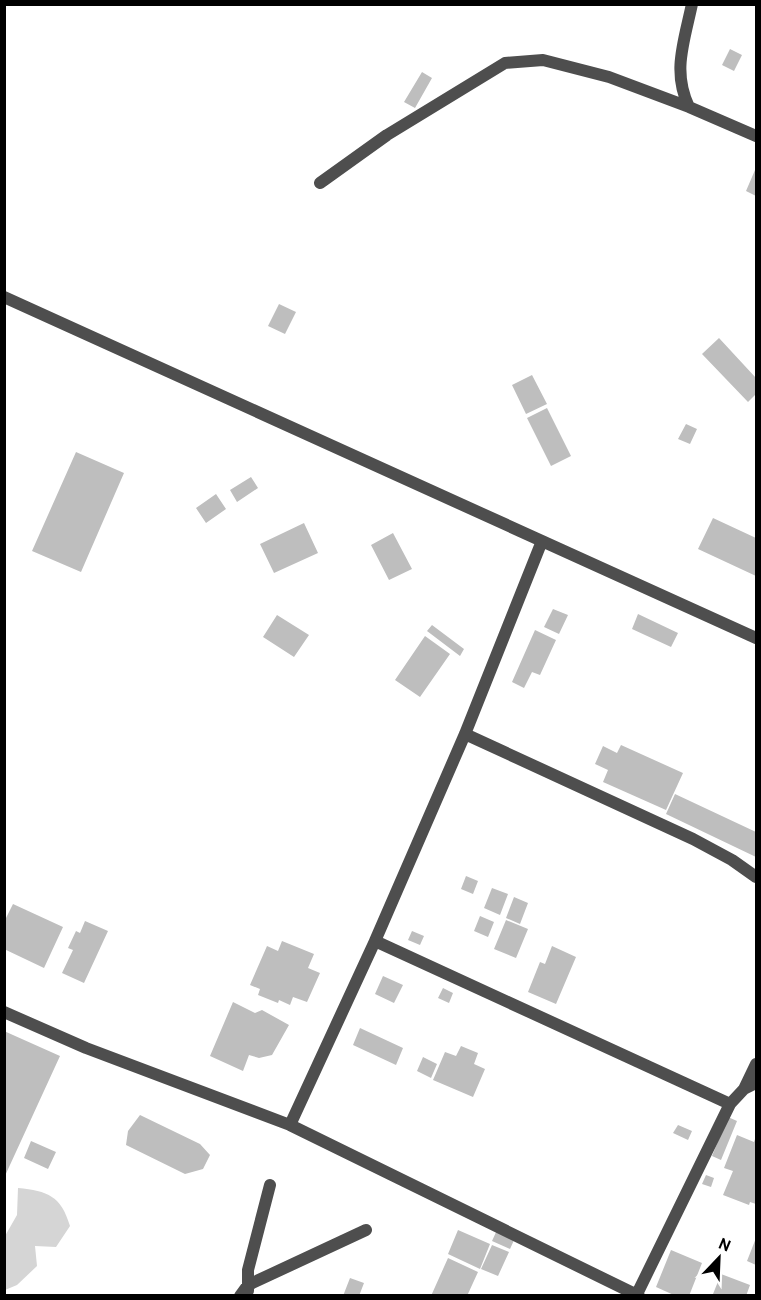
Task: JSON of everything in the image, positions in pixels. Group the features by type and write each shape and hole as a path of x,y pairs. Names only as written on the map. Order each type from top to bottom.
{"street":[{"path":"689,108 680,88 681,57 692,4"},
{"path":"320,183 387,135 505,63 543,60 609,77 756,136"},
{"path":"4,297 756,638"},
{"path":"290,1125 375,941 465,735 542,541"},
{"path":"465,735 693,839 732,860 756,877"},
{"path":"375,941 730,1104"},
{"path":"4,1012 86,1048 290,1125 637,1295 730,1104 744,1089 756,1064"},
{"path":"744,1089 756,1083"},
{"path":"248,1290 248,1270 270,1185"},
{"path":"240,1296 366,1230"}],"shaded area":[{"path":"18,1188 38,1191 52,1197 62,1208 70,1226 56,1247 35,1246 37,1266 17,1285 5,1290 5,1236 17,1215"}],"building":[{"path":"730,49 742,55 734,71 722,65"},
{"path":"422,72 432,78 415,108 404,102"},
{"path":"756,171 756,196 746,191"},
{"path":"279,304 296,312 285,334 268,326"},
{"path":"719,338 756,378 756,394 748,402 702,354"},
{"path":"532,375 547,404 526,414 512,385"},
{"path":"547,408 571,456 551,466 527,418"},
{"path":"686,424 697,429 690,444 678,439"},
{"path":"76,452 124,473 81,572 32,551"},
{"path":"251,477 258,488 237,502 230,490"},
{"path":"216,494 226,509 206,523 196,508"},
{"path":"713,518 756,538 756,576 698,549"},
{"path":"304,523 318,553 274,573 260,544"},
{"path":"393,533 412,569 389,580 371,545"},
{"path":"553,609 568,615 559,634 544,627"},
{"path":"638,614 678,633 671,647 632,629"},
{"path":"277,615 309,635 294,657 263,637"},
{"path":"432,625 464,649 460,656 427,631"},
{"path":"535,630 556,640 540,675 532,672 524,688 512,682"},
{"path":"425,636 450,654 420,697 395,680"},
{"path":"621,745 683,773 666,810 603,782 608,770 595,764 603,746 617,753"},
{"path":"675,794 756,832 756,857 666,814"},
{"path":"466,876 478,881 473,894 461,889"},
{"path":"492,888 508,894 500,915 484,908"},
{"path":"514,897 528,903 520,924 506,918"},
{"path":"13,904 63,927 44,968 4,949 4,922"},
{"path":"480,916 494,922 488,937 474,931"},
{"path":"506,920 528,929 516,958 494,949"},
{"path":"85,921 108,931 84,983 62,973 73,950 68,948 76,931 80,933"},
{"path":"412,931 424,936 420,945 408,940"},
{"path":"282,941 314,954 308,968 320,973 307,1002 293,997 290,1005 279,1000 278,1003 258,995 260,989 250,985 267,946 278,951"},
{"path":"552,946 576,957 556,1004 528,992 540,962 545,964"},
{"path":"383,976 403,985 394,1003 375,994"},
{"path":"443,988 453,993 449,1003 438,998"},
{"path":"233,1002 255,1013 262,1010 289,1025 272,1055 259,1058 249,1055 243,1071 210,1056"},
{"path":"360,1028 403,1048 396,1065 353,1045"},
{"path":"4,1031 60,1056 4,1178"},
{"path":"461,1046 478,1053 474,1064 485,1069 473,1097 433,1080 445,1052 456,1056"},
{"path":"423,1057 437,1064 431,1078 417,1071"},
{"path":"140,1115 200,1144 210,1155 203,1169 185,1174 126,1145 128,1131"},
{"path":"728,1117 737,1121 721,1160 712,1156"},
{"path":"678,1125 692,1131 688,1140 673,1133"},
{"path":"737,1135 754,1142 756,1136 756,1204 750,1202 749,1205 723,1195 733,1171 724,1168"},
{"path":"31,1141 56,1152 48,1169 24,1158"},
{"path":"706,1175 714,1178 711,1187 702,1184"},
{"path":"458,1230 490,1244 480,1269 448,1254"},
{"path":"497,1230 515,1238 510,1249 492,1241"},
{"path":"756,1238 756,1265 747,1261"},
{"path":"492,1245 509,1252 498,1276 481,1269"},
{"path":"671,1250 702,1263 689,1296 676,1296 656,1287"},
{"path":"448,1258 478,1272 467,1296 431,1296"},
{"path":"721,1274 750,1285 746,1296 713,1294"},
{"path":"350,1278 364,1283 359,1296 343,1296"}]}
